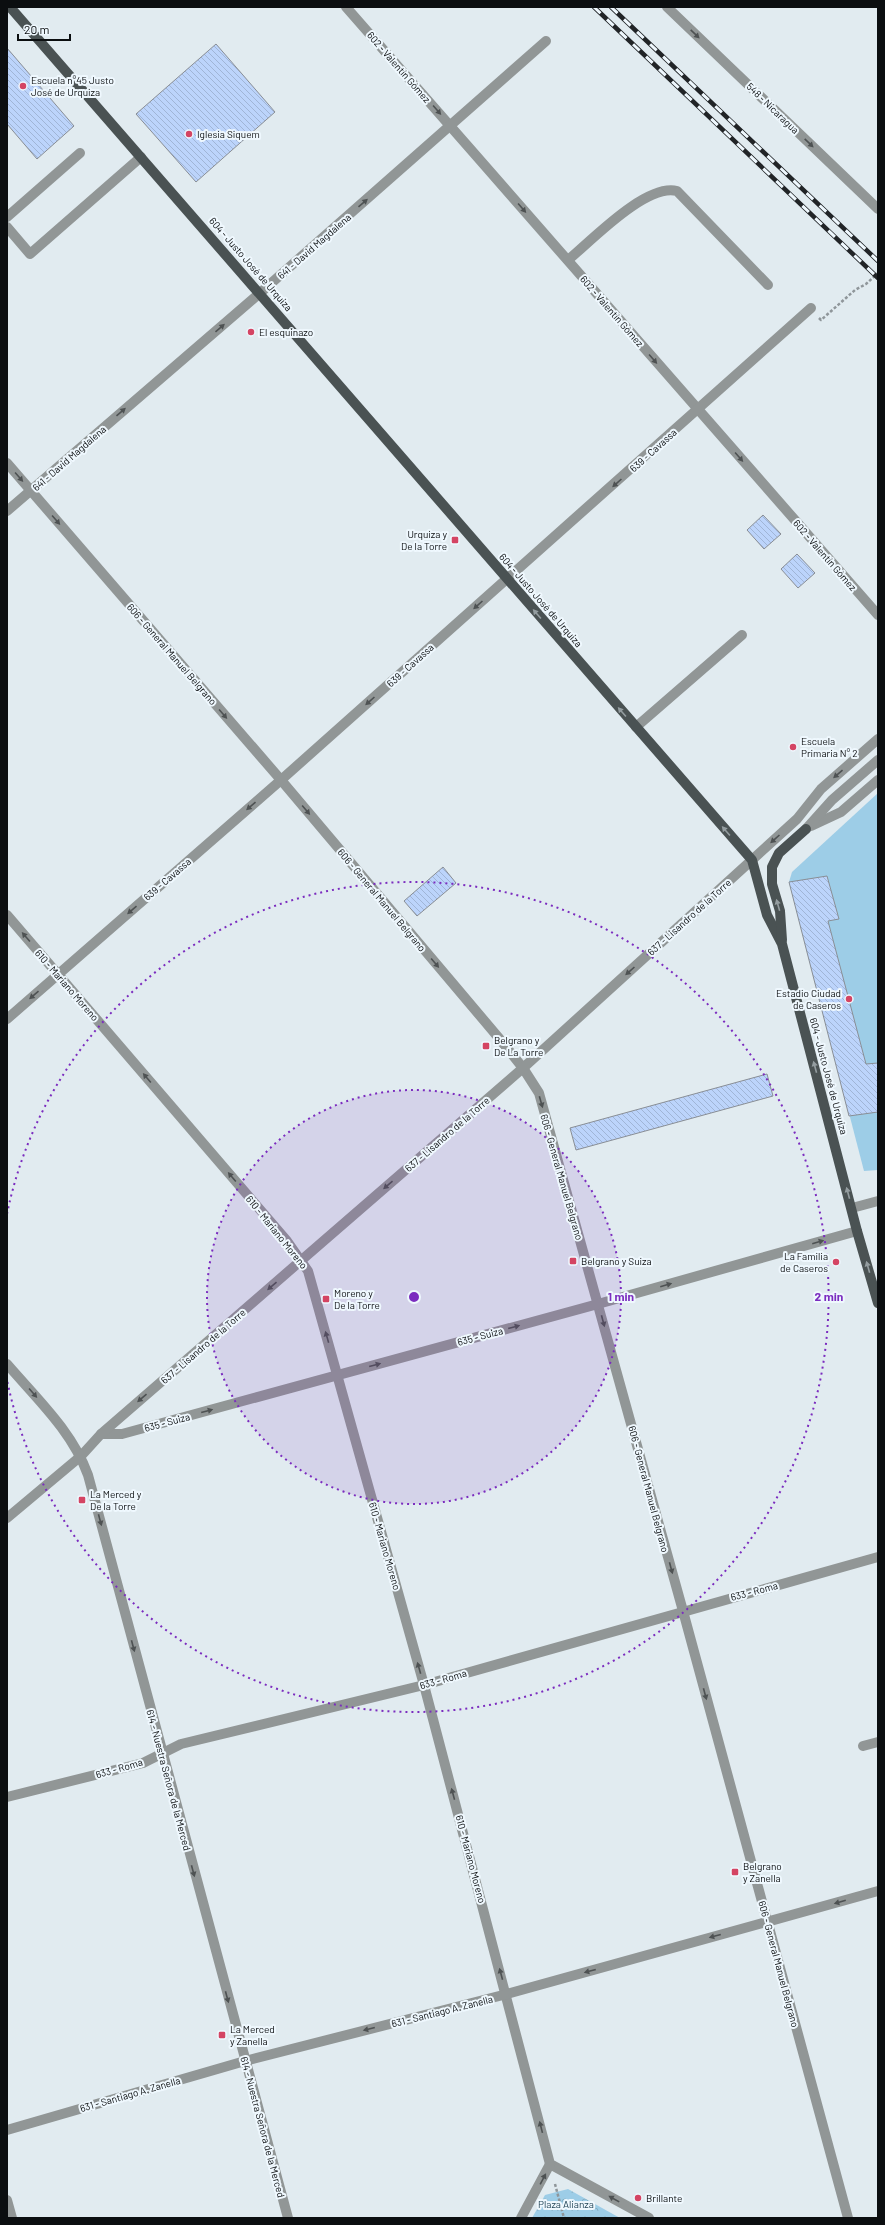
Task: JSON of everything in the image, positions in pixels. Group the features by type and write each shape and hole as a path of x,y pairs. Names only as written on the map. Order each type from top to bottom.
{"main road":[{"name":"604 - Justo José de Urquiza","path":"10,7 752,860 767,915 782,944 857,1231 878,1303"},
{"path":"782,944 780,911 772,884 772,867 778,854 806,829"}],"street":[{"name":"602 - Valentín Gómez","path":"346,7 878,615"},
{"name":"548 - Nicaragua","path":"667,7 878,209"},
{"name":"641 - David Magdalena","path":"7,511 260,293 546,41"},
{"path":"7,217 80,153"},
{"path":"7,227 30,254 141,157"},
{"path":"568,260 634,203 670,189 677,190 768,285"},
{"name":"639 - Cavassa","path":"7,1019 281,780 811,308"},
{"name":"606 - General Manuel Belgrano","path":"7,463 281,780 523,1068 539,1093 683,1611 848,2218"},
{"path":"636,727 742,635"},
{"name":"637 - Lisandro de la Torre","path":"7,1518 81,1456 101,1434 523,1068 797,819 821,789 878,739"},
{"path":"806,829 832,800 878,760"},
{"path":"806,829 841,812 878,780"},
{"path":"797,819 832,800"},
{"name":"610 - Mariano Moreno","path":"7,916 302,1260 308,1271 424,1685 507,1994 550,2164"},
{"path":"852,1208 878,1201"},
{"name":"635 - Suiza","path":"101,1434 122,1434 598,1304 857,1231"},
{"name":"614 - Nuestra Señora de la Merced","path":"7,1364 68,1434 81,1456 90,1482 161,1753 288,2218"},
{"name":"633 - Roma","path":"7,1797 143,1763 181,1744 424,1685 878,1557"},
{"path":"863,1746 878,1742"},
{"name":"631 - Santiago A. Zanella","path":"7,2130 245,2061 507,1994 878,1891"},
{"path":"521,2218 550,2164 649,2218"},
{"path":"7,2200 12,2218"}],"path":[{"path":"811,308 821,320 855,290 866,284 878,273"},
{"path":"550,2164 564,2218"}],"green space":[{"name":"Estadio Ciudad de Caseros","path":"878,793 878,1170 864,1171 789,882 792,872"},
{"name":"Plaza Alianza","path":"568,2189 620,2218 532,2218 545,2195"}],"building":[{"path":"216,44 275,112 196,182 136,114"},
{"name":"Escuela n°45 Justo José de Urquiza","path":"7,48 74,126 37,159 7,124"},
{"path":"763,515 781,534 764,549 747,530"},
{"path":"797,554 815,573 798,588 781,569"},
{"path":"443,867 456,883 417,916 404,901"},
{"path":"827,876 839,919 828,921 866,1064 878,1063 878,1112 849,1116 789,882"},
{"path":"767,1074 773,1096 576,1150 570,1128"}],"railway":[{"path":"594,7 878,278"},
{"path":"611,7 878,261"}],"place":[{"name":"Escuela n°45 Justo José de Urquiza","path":"23,86"},
{"name":"Iglesia Siquem","path":"189,134"},
{"name":"El esquinazo","path":"251,332"},
{"name":"Urquiza y De la Torre","path":"455,540"},
{"name":"Escuela Primaria N° 2","path":"793,747"},
{"name":"Estadio Ciudad de Caseros","path":"849,999"},
{"name":"Belgrano y De La Torre","path":"486,1046"},
{"name":"Belgrano y Suiza","path":"573,1261"},
{"name":"La Familia de Caseros","path":"836,1262"},
{"name":"Moreno y De la Torre","path":"326,1299"},
{"name":"La Merced y De la Torre","path":"82,1500"},
{"name":"Belgrano y Zanella","path":"735,1872"},
{"name":"La Merced y Zanella","path":"222,2035"},
{"name":"Brillante","path":"638,2198"}]}
